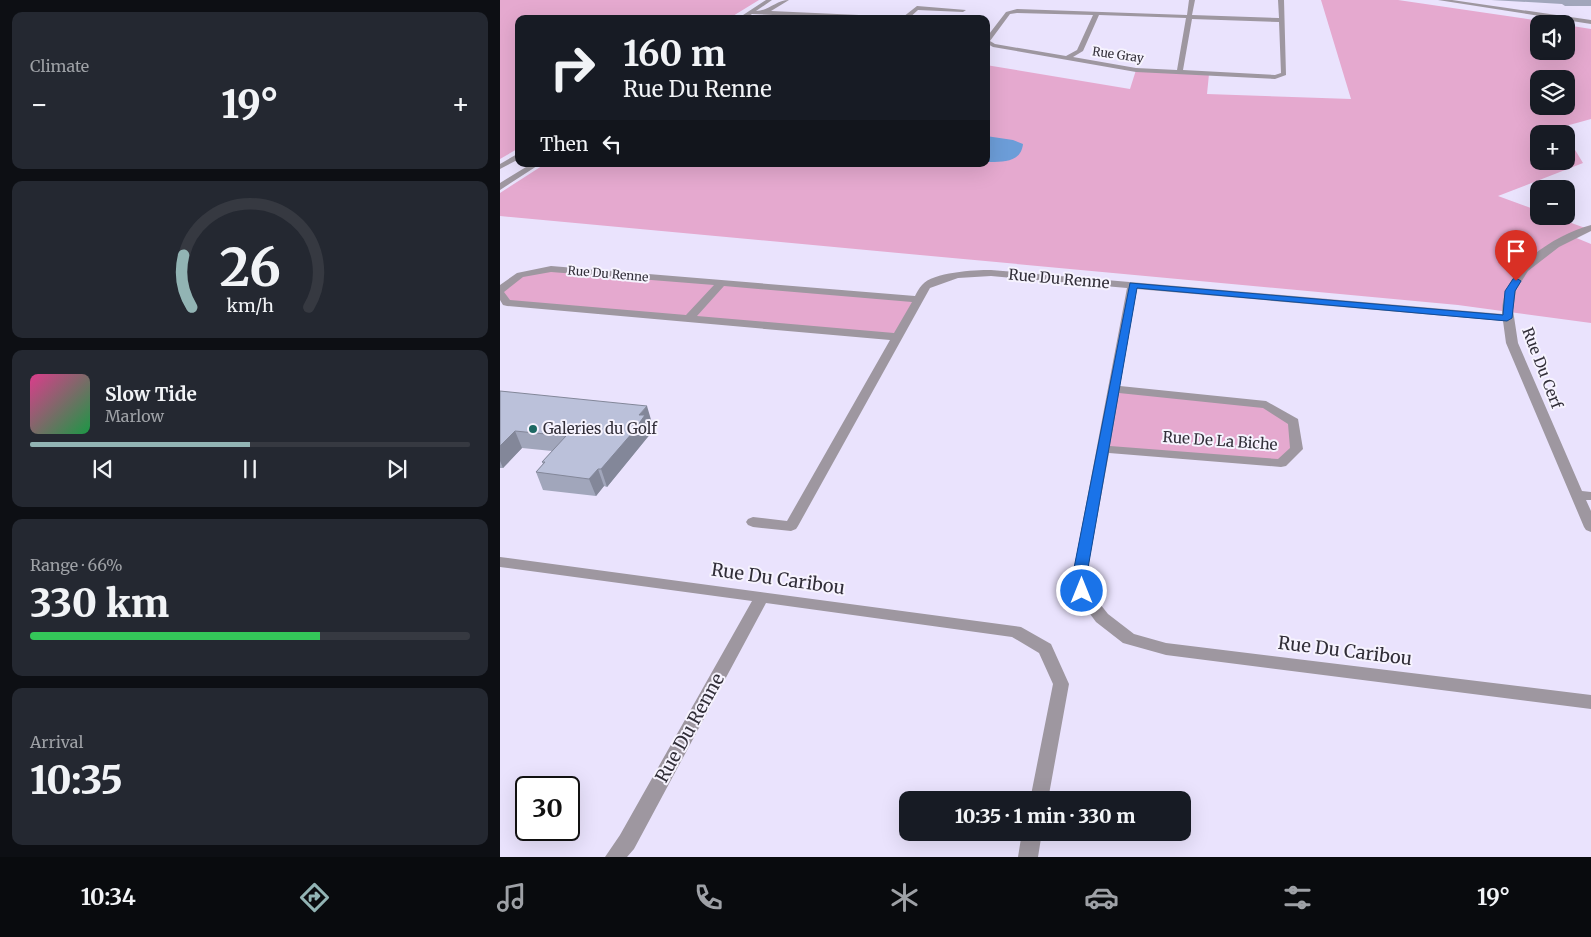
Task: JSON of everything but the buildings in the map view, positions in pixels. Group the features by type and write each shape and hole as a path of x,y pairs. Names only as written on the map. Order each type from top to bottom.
{"street":[{"path":"746,15 769,0"},
{"path":"763,15 786,0"},
{"path":"1180,72 1192,0"},
{"path":"1066,58 1080,51 1097,13 1282,20 1281,0"},
{"path":"1441,0 1591,22"},
{"path":"909,15 917,8 963,10"},
{"name":"Rue Gray","path":"990,37 1008,13 1030,10 1097,13"},
{"path":"750,12 812,15"},
{"name":"Rue Gray","path":"990,43 1136,70 1276,77 1284,74 1282,20"},
{"path":"500,167 515,158"},
{"path":"500,187 531,167"},
{"name":"Rue Du Cerf","path":"1591,228 1539,256 1522,270 1510,291 1507,318 1512,343 1584,495 1591,527"},
{"name":"Rue Du Renne","path":"898,338 507,303 500,292 520,275 551,269 918,299"},
{"name":"Rue Du Renne","path":"753,522 791,526 926,286 951,276 965,273 1133,285 1507,318"},
{"path":"689,319 721,283"},
{"path":"1103,448 1133,285"},
{"name":"Rue De La Biche","path":"1103,448 1281,463 1297,448 1294,422 1266,405 1114,389"},
{"name":"Rue Du Caribou","path":"1103,448 1081,568 1082,591 1102,618 1129,639 1166,649 1591,702"},
{"name":"Rue Du Caribou","path":"500,562 1015,631 1045,650 1061,684 1041,791"},
{"name":"Rue Du Renne","path":"615,857 627,842 762,597"},
{"path":"1028,857 1031,841"}],"shaded area":[{"path":"500,0 759,0 735,15 515,15 515,150 500,159"},
{"path":"1321,0 1398,0 1530,19 1530,60 1575,60 1575,26 1591,29 1591,119 1569,125 1530,125 1530,170 1565,170 1539,180 1530,180 1530,184 1498,196 1530,208 1530,225 1575,224 1588,229 1574,237 1591,244 1591,323 1458,305 500,216 500,193 540,167 990,167 990,66 1130,89 1136,70 1209,74 1207,94 1351,99"},
{"path":"1575,150 1583,163 1575,166"},
{"path":"551,269 919,299 898,337 507,303 500,290 520,275"},
{"path":"1114,389 1266,405 1294,422 1297,449 1281,463 1103,449"}],"water":[{"path":"990,137 1013,140 1023,144 1019,155 1015,158 990,162"}],"place":[{"name":"Galeries du Golf","path":"533,429"}],"route":[{"path":"1082,591 1081,568 1133,285 1507,318 1510,291 1516,281"}]}
